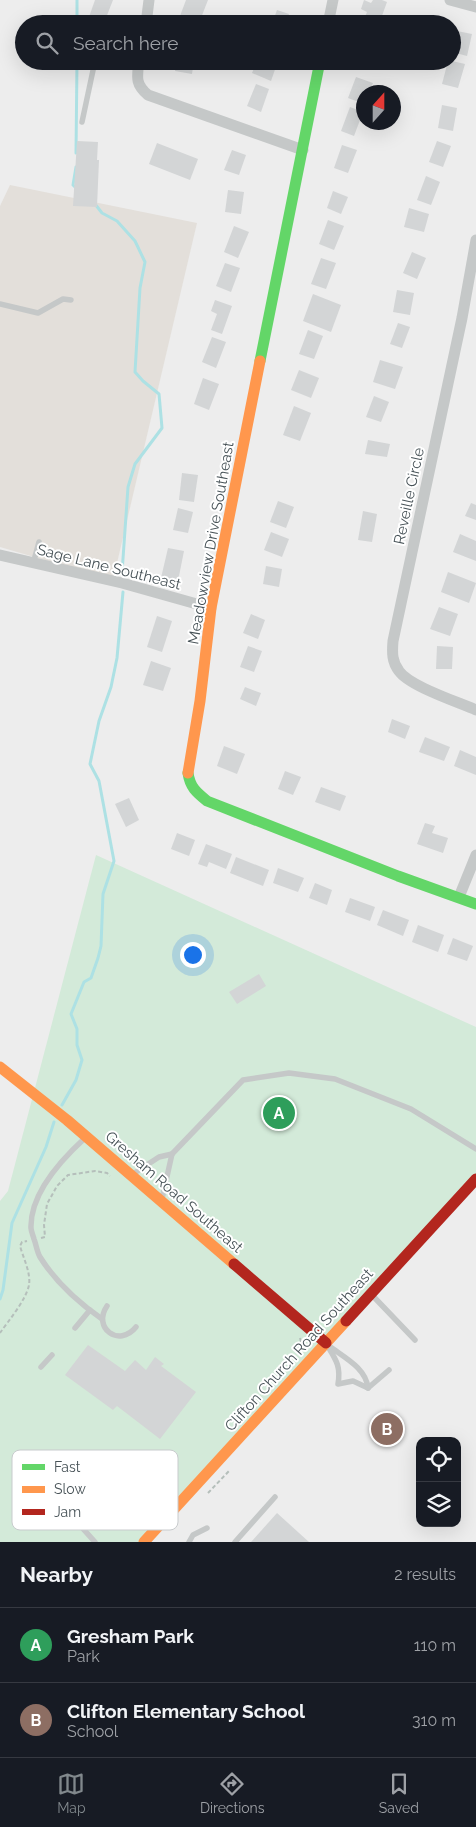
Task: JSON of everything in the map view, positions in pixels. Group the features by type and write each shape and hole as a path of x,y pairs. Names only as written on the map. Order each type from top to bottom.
{"street":[{"path":"147,15 149,0"},
{"path":"330,15 333,0"},
{"path":"450,0 476,7"},
{"path":"138,70 137,77 139,88 148,95 303,150"},
{"name":"Meadowview Drive Southeast","path":"318,70 211,608 200,701 188,771 190,784 207,801 476,904"},
{"name":"Reveille Circle","path":"476,240 462,318 392,642 392,656 400,672 412,682 476,710"},
{"name":"Sage Lane Southeast","path":"0,556 122,583 211,608"},
{"path":"459,897 476,855"},
{"name":"Gresham Road Southeast","path":"0,1067 86,1136 326,1343"},
{"name":"Clifton Church Road Southeast","path":"178,1506 476,1179"},
{"name":"Clifton Church Road Southeast","path":"145,1542 156,1530"}],"lane":[{"path":"82,122 93,70"},
{"path":"0,304 38,313 63,299 71,300"},
{"path":"33,564 39,542"},
{"path":"161,1201 172,1154 243,1080 289,1073 335,1078 410,1109 476,1149"},
{"path":"86,1136 62,1160 47,1183 36,1203 31,1228 39,1256 65,1288 102,1318 105,1328 116,1336 130,1334 136,1327"},
{"path":"131,1175 159,1157 172,1154"},
{"path":"371,1294 415,1340"},
{"path":"102,1318 108,1306"},
{"path":"75,1328 90,1310"},
{"path":"326,1343 338,1364 340,1372 338,1384 353,1381 368,1388"},
{"path":"326,1343 361,1370 367,1379 368,1388"},
{"path":"41,1367 52,1355"},
{"path":"368,1388 389,1370"},
{"path":"235,1542 275,1498"},
{"path":"189,1542 193,1535 207,1528"},
{"path":"84,1530 95,1542"}],"path":[{"path":"45,1237 44,1225 47,1204 57,1186 68,1174 96,1171 107,1173 114,1179"},
{"path":"0,1333 26,1293 29,1283 20,1246 22,1242"},
{"path":"300,1337 302,1346"}],"shaded area":[{"path":"10,185 197,223 113,580 0,547 0,206"}],"green space":[{"path":"96,855 476,1027 476,1184 178,1504 178,1450 12,1450 12,1530 154,1530 143,1542 0,1542 0,1201 8,1191"}],"building":[{"path":"95,0 113,0 107,15 90,15"},
{"path":"186,0 208,0 202,15 180,15"},
{"path":"364,0 371,3 373,0 387,2 382,15 366,15 367,12 361,9"},
{"path":"277,10 289,14 289,15 275,15"},
{"path":"461,32 472,34 467,56 461,54"},
{"path":"461,63 465,64 458,88 442,84 446,70 461,70"},
{"path":"175,70 193,70 192,74"},
{"path":"253,70 275,70 271,81 252,73"},
{"path":"356,77 373,83 372,85 356,85 356,101 348,98"},
{"path":"256,84 269,89 261,112 247,106"},
{"path":"442,105 457,108 453,131 438,128"},
{"path":"350,107 356,109 356,130 354,136 341,131"},
{"path":"77,141 98,142 97,207 73,206"},
{"path":"437,141 451,146 443,167 429,162"},
{"path":"157,143 198,159 190,180 149,164"},
{"path":"342,145 357,150 348,173 334,168"},
{"path":"232,150 246,155 239,175 224,170"},
{"path":"426,176 440,182 431,205 417,200"},
{"path":"228,190 244,192 241,214 225,212"},
{"path":"333,191 348,197 341,214 327,208"},
{"path":"409,208 429,214 424,232 404,227"},
{"path":"328,220 344,226 334,250 319,244"},
{"path":"234,226 249,232 238,258 224,252"},
{"path":"412,252 426,258 417,279 403,273"},
{"path":"321,258 336,263 326,289 311,284"},
{"path":"225,263 240,268 231,292 216,286"},
{"path":"397,290 414,293 410,315 393,312"},
{"path":"313,294 341,305 331,332 303,321"},
{"path":"215,300 232,306 222,334 211,330 217,314 211,311"},
{"path":"398,323 410,327 402,348 390,344"},
{"path":"308,330 323,336 314,359 299,354"},
{"path":"212,337 226,342 216,368 202,362"},
{"path":"380,360 403,367 395,389 373,382"},
{"path":"299,370 319,378 311,398 291,390"},
{"path":"203,378 219,384 209,410 194,404"},
{"path":"374,396 389,402 381,422 366,417"},
{"path":"294,406 311,413 300,441 283,435"},
{"path":"368,440 390,444 387,457 365,454"},
{"path":"182,473 198,475 194,502 179,500"},
{"path":"278,501 294,507 286,528 270,522"},
{"path":"471,503 476,505 476,520 465,516"},
{"path":"178,508 193,512 188,533 173,530"},
{"path":"363,511 377,514 372,542 358,540"},
{"path":"271,532 289,539 282,557 264,550"},
{"path":"460,534 476,541 476,561 453,552"},
{"path":"168,548 184,551 178,581 161,578"},
{"path":"266,566 282,569 279,587 263,584"},
{"path":"448,572 476,583 469,603 441,592"},
{"path":"439,607 458,614 450,636 430,629"},
{"path":"251,614 265,620 258,639 243,633"},
{"path":"157,616 172,621 162,652 147,647"},
{"path":"248,646 262,651 254,672 240,667"},
{"path":"437,646 453,647 452,669 436,669"},
{"path":"151,661 171,668 163,691 143,685"},
{"path":"245,687 261,693 256,706 240,699"},
{"path":"392,719 410,726 405,739 388,732"},
{"path":"425,737 450,747 444,761 419,752"},
{"path":"224,746 245,754 237,774 217,766"},
{"path":"460,750 476,757 476,775 454,766"},
{"path":"285,771 301,777 293,795 278,789"},
{"path":"321,787 346,796 340,811 315,802"},
{"path":"129,798 139,820 126,827 115,804"},
{"path":"425,823 435,826 432,833 448,838 443,853 417,844"},
{"path":"177,833 195,840 189,856 171,849"},
{"path":"206,844 232,854 226,869 209,862 207,867 198,864"},
{"path":"236,857 269,870 263,886 230,873"},
{"path":"278,868 304,878 298,892 273,883"},
{"path":"315,883 332,890 327,905 309,898"},
{"path":"350,898 375,907 370,921 345,912"},
{"path":"383,910 409,920 403,936 377,925"},
{"path":"418,925 444,935 438,952 412,942"},
{"path":"453,938 473,946 467,961 447,954"},
{"path":"259,974 266,986 237,1004 229,992"},
{"path":"88,1345 125,1371 135,1360 146,1370 155,1357 164,1364 161,1366 196,1392 160,1439 117,1406 113,1410 65,1375"},
{"path":"277,1513 309,1542 251,1542"}],"waterway":[{"path":"77,0 77,15"},
{"path":"76,153 77,70"},
{"path":"76,167 73,185 77,189"},
{"path":"95,204 102,213 117,221 135,241 145,262 140,288 135,372 159,394 162,428 135,464 128,487 122,573"},
{"path":"62,1105 76,1080 82,1060 77,1045 77,1029 71,1014 84,982 91,978 98,958 101,946 103,894 114,861 99,781 90,764 99,721 111,687 117,658 123,592"},
{"path":"0,1299 3,1290 12,1223 46,1147 54,1122"}],"traffic: fast":[{"path":"260,361 318,70"},
{"path":"188,773 194,789 207,801 398,876 476,904"}],"traffic: slow":[{"path":"188,773 200,701 211,608 260,361"},
{"path":"0,1067 67,1120 234,1264"},
{"path":"178,1505 346,1321"},
{"path":"144,1542 155,1530"}],"traffic: jam":[{"path":"346,1321 476,1179"},
{"path":"234,1264 326,1343"}],"place":[{"name":"Gresham Park","path":"279,1113"},
{"name":"Clifton Elementary School","path":"387,1429"}]}
